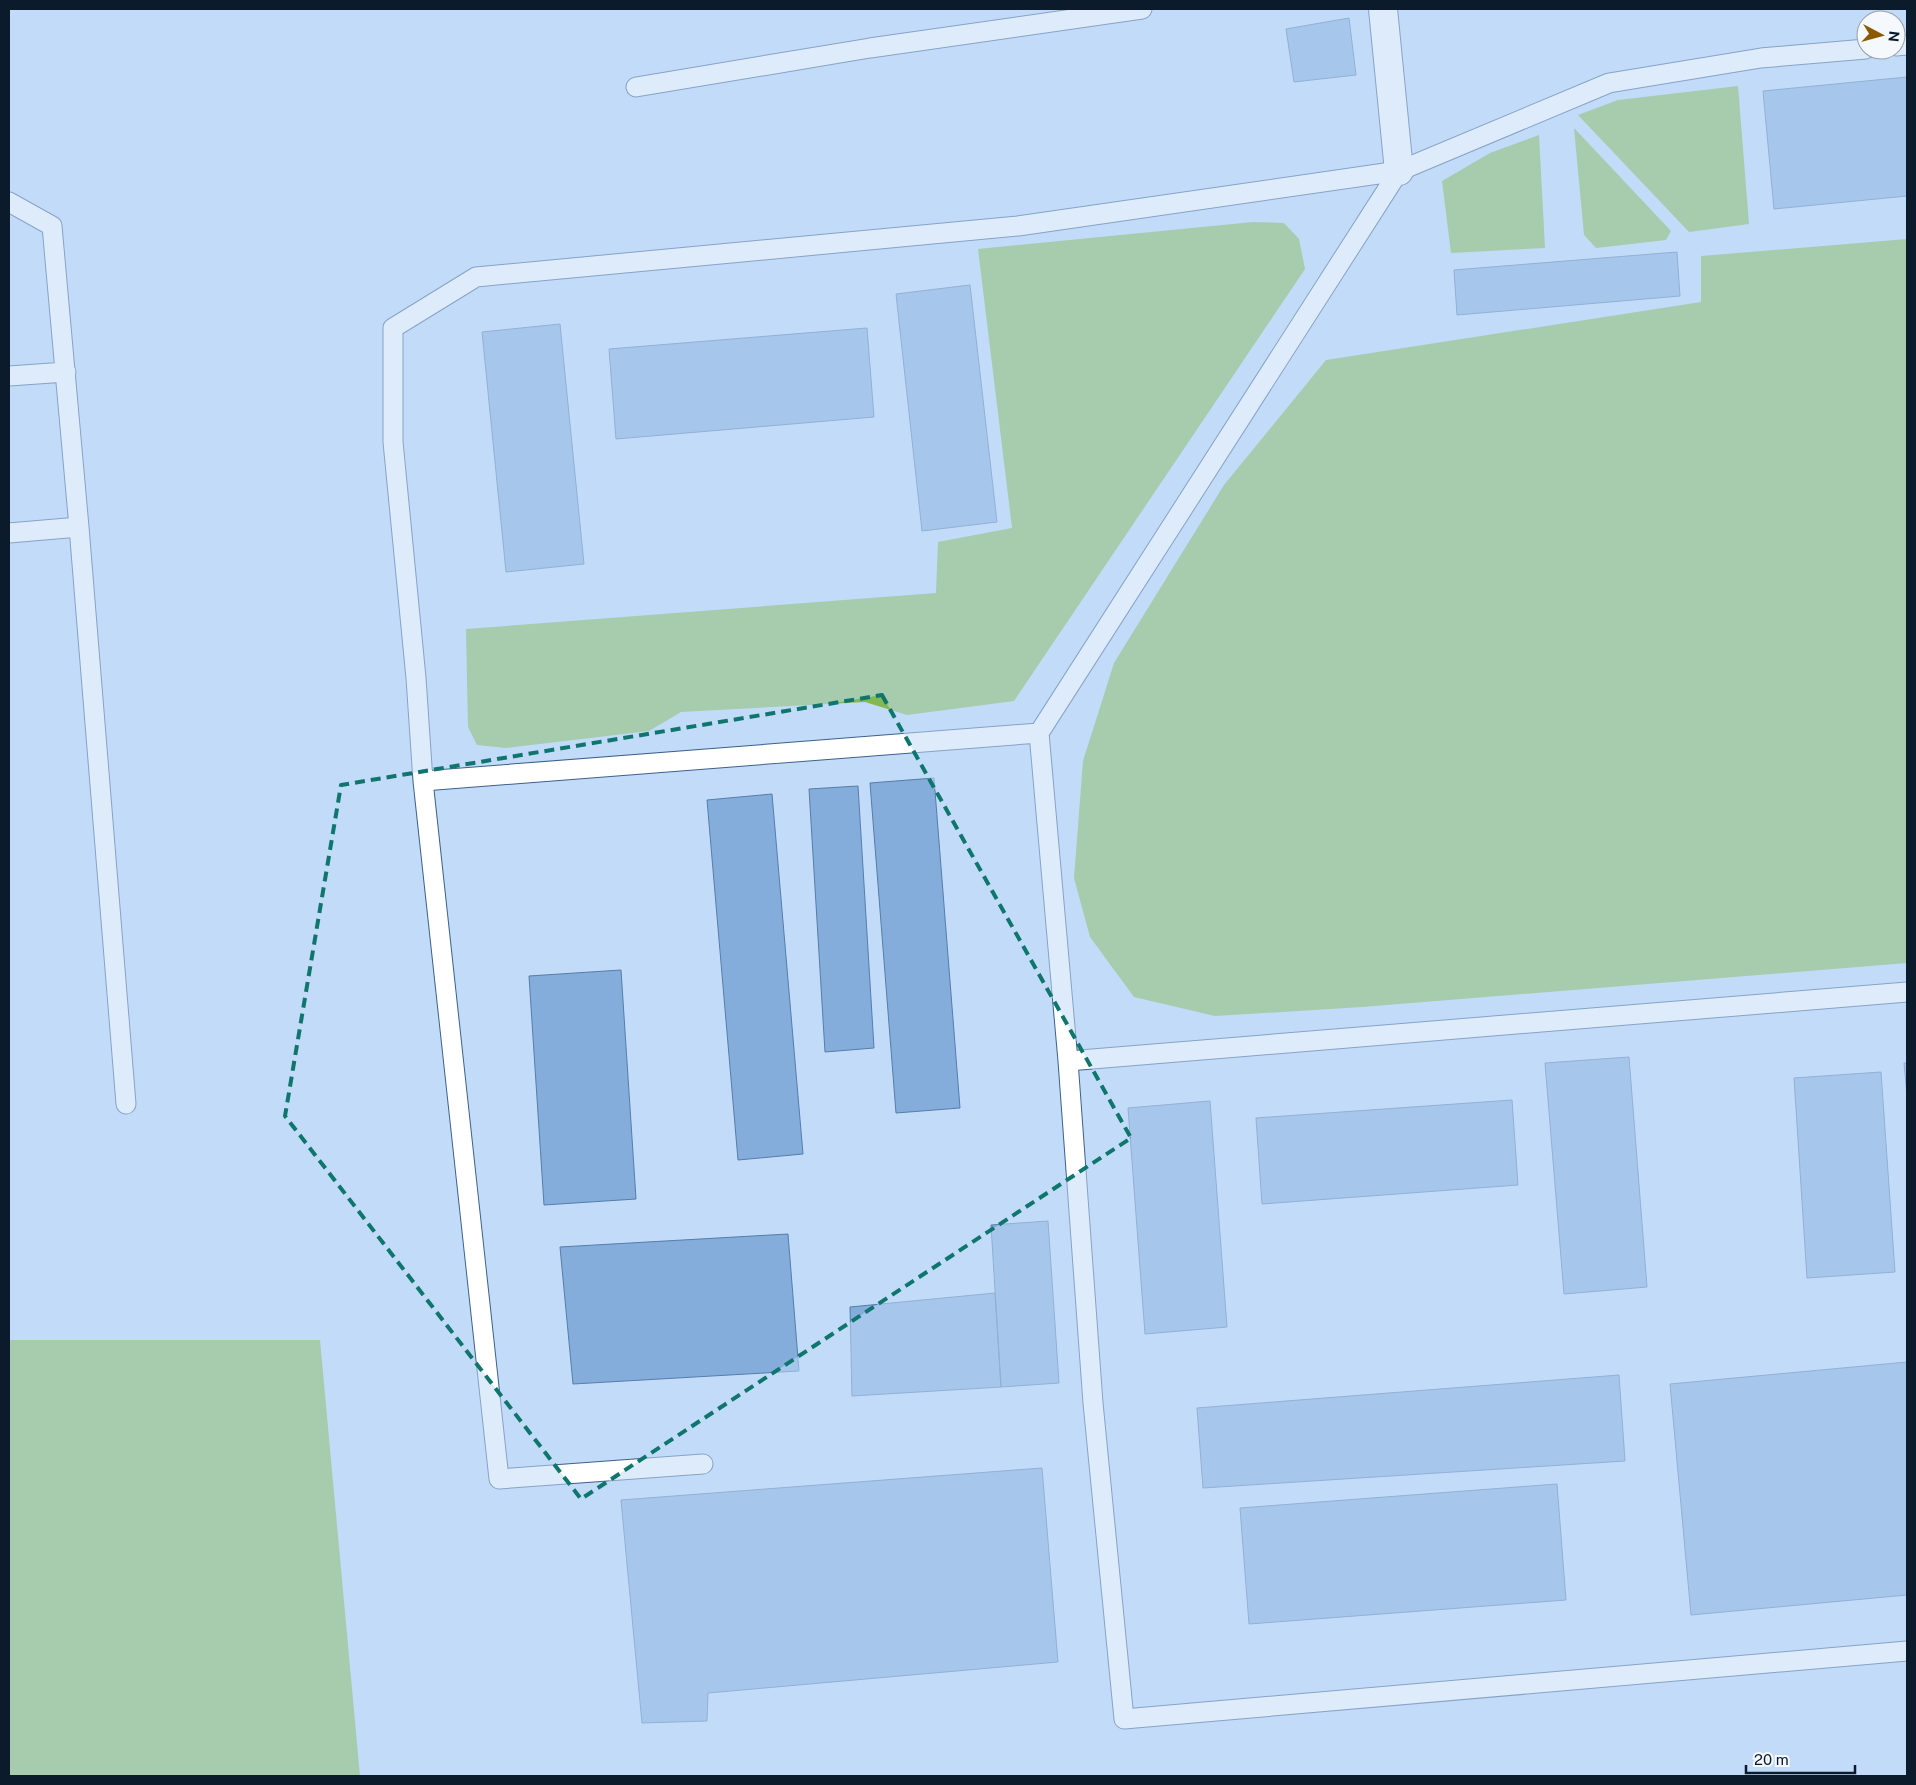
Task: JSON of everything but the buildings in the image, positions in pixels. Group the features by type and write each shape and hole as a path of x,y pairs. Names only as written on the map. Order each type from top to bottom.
{"street":[{"path":"1383,9 1399,171"}],"lane":[{"path":"636,87 870,48 1142,9"},
{"path":"703,1464 498,1479 423,781 415,668 393,442 393,328 476,277 1018,226 1399,171 1609,83 1761,58 1856,50"},
{"path":"1399,171 1039,733 1068,1061 1093,1403 1124,1718 1907,1650"},
{"path":"9,202 52,226 80,527 126,1104"},
{"path":"9,376 66,372"},
{"path":"9,533 80,527"},
{"path":"423,781 1039,733"},
{"path":"1068,1061 1907,992"}],"highlighted area":[{"path":"882,695 1131,1138 581,1499 285,1116 341,785"}],"green space":[{"path":"1738,86 1749,224 1689,232 1578,115 1618,100"},
{"path":"1574,128 1671,231 1666,240 1596,248 1584,235"},
{"path":"1539,135 1545,248 1451,253 1442,181 1490,153"},
{"path":"1253,222 1284,223 1299,239 1305,269 1014,701 907,715 865,702 681,712 649,731 506,748 477,745 468,727 466,629 936,593 938,542 1012,528 978,249"},
{"path":"1907,239 1907,963 1362,1007 1215,1016 1134,997 1090,937 1074,878 1083,761 1114,663 1224,485 1326,360 1701,302 1701,256"},
{"path":"9,1340 320,1340 360,1776 9,1776"}]}
